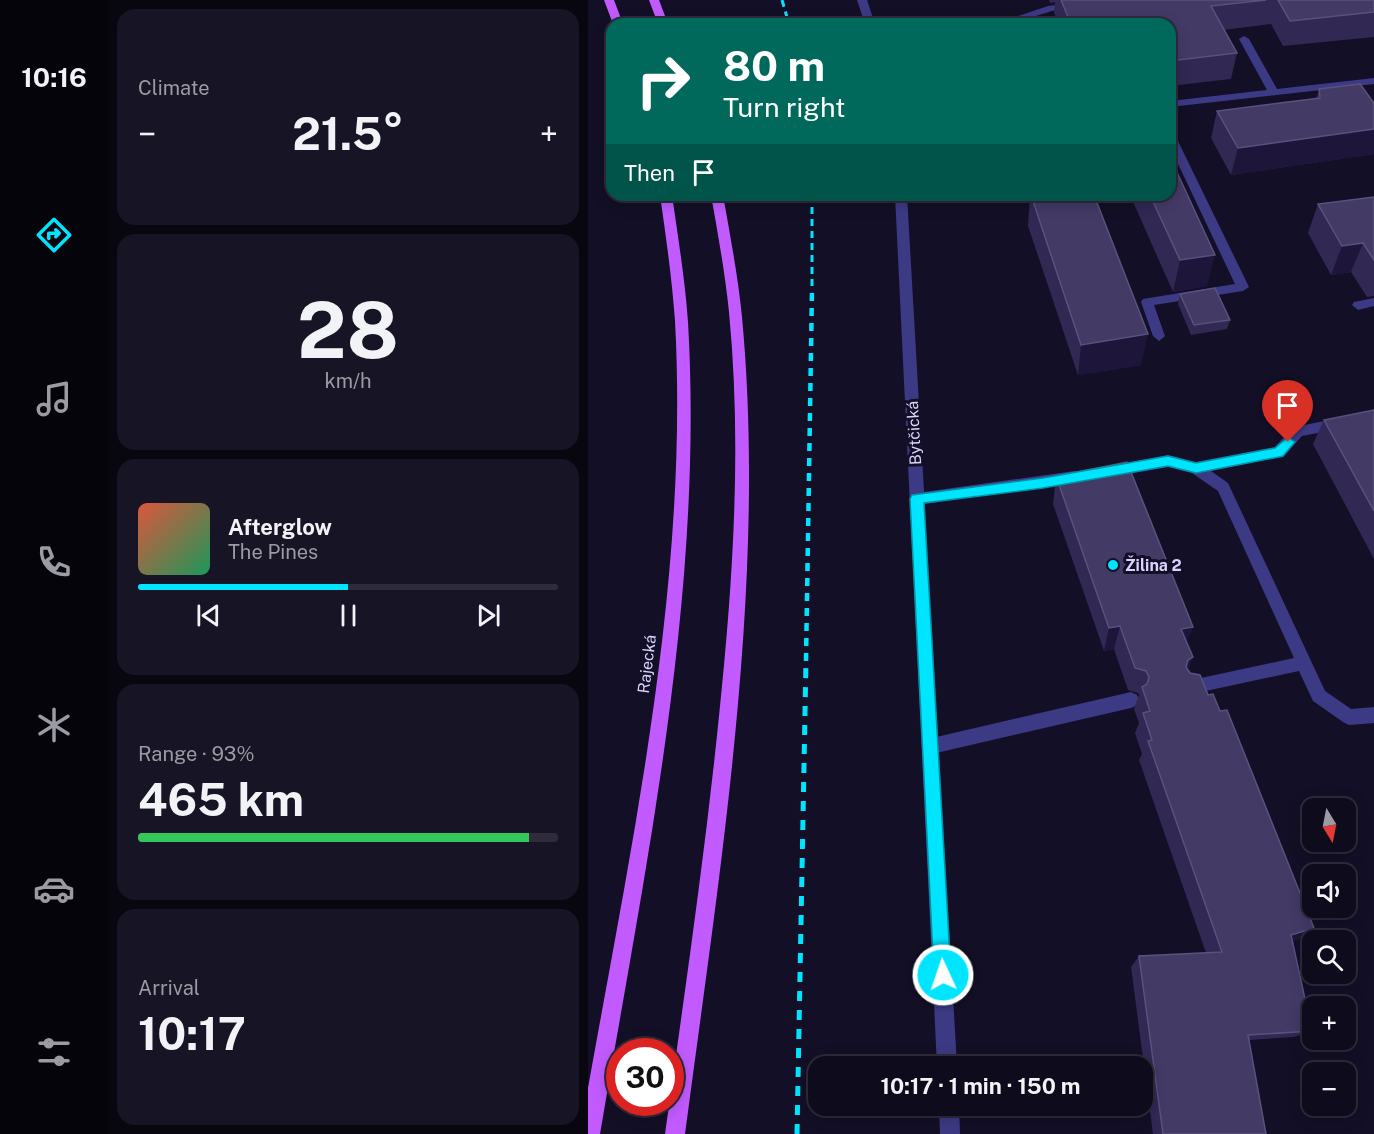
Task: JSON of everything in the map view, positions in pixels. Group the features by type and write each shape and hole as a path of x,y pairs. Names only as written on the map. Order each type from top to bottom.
{"main road":[{"path":"609,0 616,18"},
{"path":"654,0 661,18"},
{"name":"Rajecká","path":"590,1134 668,658 678,547 682,442 682,339 674,245 667,201"},
{"path":"675,1134 712,866 734,653 741,542 742,437 737,330 718,201"}],"street":[{"path":"862,0 868,18"},
{"path":"1018,18 1051,8 1083,5"},
{"path":"1244,39 1274,92"},
{"path":"1176,103 1374,81"},
{"path":"1159,336 1147,302 1243,287 1176,147"},
{"name":"Bytčická","path":"901,201 932,746 947,1056"},
{"path":"1358,305 1374,302"},
{"path":"1196,468 1279,452 1298,431 1374,417"},
{"path":"917,499 1043,483 1168,461 1196,468 1223,487 1319,696 1349,717 1374,715"},
{"path":"1186,688 1303,663"},
{"path":"932,746 1131,700"},
{"path":"949,1116 950,1134"}],"building":[{"path":"1061,0 1266,0 1211,6 1237,53 1176,60 1176,18 1068,18"},
{"path":"1278,0 1374,0 1374,12 1290,21"},
{"path":"1360,84 1374,103 1374,129 1238,148 1217,111 1320,98 1319,89"},
{"path":"1176,170 1215,255 1180,260 1153,201 1176,201"},
{"path":"1374,197 1374,260 1363,243 1342,246 1318,204"},
{"path":"1033,201 1096,201 1148,334 1081,345"},
{"path":"1215,288 1230,320 1194,325 1180,294"},
{"path":"1374,410 1374,511 1324,420"},
{"path":"1127,462 1193,627 1181,629 1193,657 1188,660 1186,667 1190,673 1200,675 1208,695 1213,694 1220,711 1227,710 1302,898 1302,918 1310,918 1314,928 1291,935 1304,996 1302,996 1302,1032 1248,1035 1266,1134 1163,1134 1139,956 1222,952 1148,741 1152,740 1143,713 1150,711 1142,687 1147,684 1149,677 1146,671 1135,668 1120,626 1109,628 1056,476"}],"railway":[{"path":"782,0 787,18"},
{"path":"812,201 812,289"},
{"path":"806,661 812,289"},
{"path":"797,1134 806,660"}],"place":[{"name":"Žilina 2","path":"1113,565"}],"route":[{"path":"943,975 917,499 1043,483 1168,461 1196,468 1279,452 1288,442"}]}
